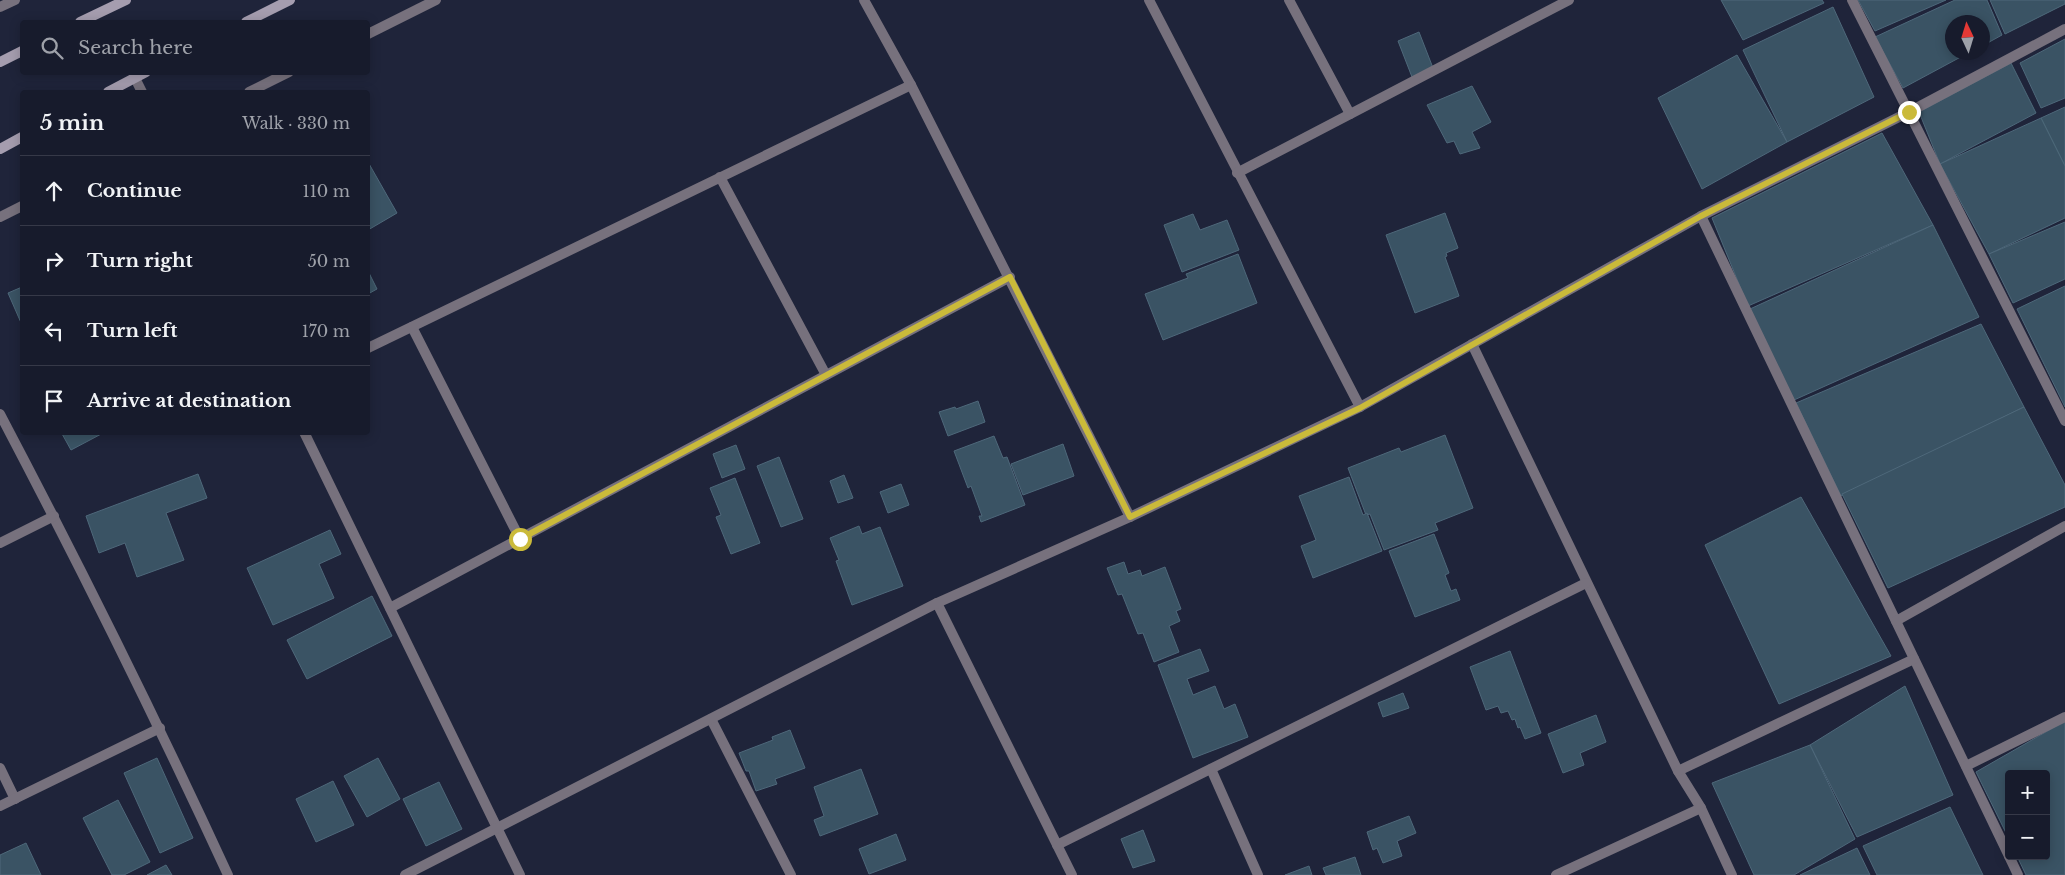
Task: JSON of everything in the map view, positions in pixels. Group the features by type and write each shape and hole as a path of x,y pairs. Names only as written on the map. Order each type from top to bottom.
{"main road":[{"path":"84,20 126,0"},
{"path":"250,20 290,0"},
{"path":"0,62 20,52"},
{"path":"112,90 140,75"},
{"path":"0,149 20,138"}],"street":[{"path":"0,8 15,0"},
{"path":"370,33 436,0"},
{"path":"864,0 912,85 1130,517"},
{"path":"1149,0 1360,408"},
{"path":"1289,0 1350,114"},
{"path":"1237,173 1569,0"},
{"path":"1852,0 2065,421"},
{"path":"405,875 937,603 1130,517 1360,408 1701,216 1909,112 2065,29"},
{"path":"253,90 283,75"},
{"path":"135,78 141,90"},
{"path":"370,347 912,85"},
{"path":"720,177 826,375"},
{"path":"0,217 20,207"},
{"path":"1701,216 2005,848"},
{"path":"390,608 1010,277"},
{"path":"412,326 520,539"},
{"path":"1472,344 1678,771 1701,808 1732,875"},
{"path":"0,414 54,516 160,728 228,875"},
{"path":"305,435 520,875"},
{"path":"0,543 54,516"},
{"path":"1896,621 2065,526"},
{"path":"1057,845 1586,583"},
{"path":"937,603 1072,875"},
{"path":"1678,771 1914,659"},
{"path":"1966,766 2065,717"},
{"path":"711,718 792,875"},
{"path":"0,806 160,728"},
{"path":"0,768 15,799"},
{"path":"1211,769 1258,875"},
{"path":"1556,875 1701,808"},
{"path":"2011,860 2018,875"}],"building":[{"path":"1721,0 1822,0 1824,3 1743,40"},
{"path":"1858,0 1946,0 1875,31"},
{"path":"1955,0 1987,0 2002,35 1990,42 1990,15 1945,15 1945,60 1955,60 1903,88 1875,37"},
{"path":"1990,0 2065,0 2065,4 2005,34"},
{"path":"1833,7 1874,97 1787,142 1743,50"},
{"path":"1419,32 1433,68 1412,77 1398,41"},
{"path":"2065,39 2065,98 2041,108 2020,63"},
{"path":"1737,55 1787,142 1702,189 1658,98"},
{"path":"2011,63 2036,113 1940,164 1919,112"},
{"path":"1472,86 1491,122 1472,132 1480,148 1460,154 1454,141 1447,143 1427,105"},
{"path":"2065,107 2065,166 2041,118"},
{"path":"2041,118 2065,166 2065,218 1989,254 1940,164"},
{"path":"1882,133 1933,225 1748,306 1712,218"},
{"path":"370,166 397,213 370,229"},
{"path":"1445,213 1458,248 1446,253 1447,256 1445,257 1459,296 1415,313 1386,235"},
{"path":"1193,214 1200,230 1227,220 1239,250 1182,272 1164,225"},
{"path":"2065,222 2065,279 2013,303 1989,254"},
{"path":"1933,225 1979,317 1794,400 1750,309"},
{"path":"1238,254 1257,303 1163,340 1145,294 1188,278 1186,274"},
{"path":"370,275 377,289 370,293"},
{"path":"2065,286 2065,407 2017,309"},
{"path":"20,288 20,320 8,293"},
{"path":"1981,324 2024,407 1841,496 1796,403"},
{"path":"978,401 985,422 948,436 939,412 955,407 956,409"},
{"path":"2024,407 2065,485 2065,507 1888,588 1842,494"},
{"path":"63,435 99,435 71,450"},
{"path":"1445,435 1473,508 1435,523 1438,530 1384,550 1370,514 1366,515 1348,468 1399,448 1401,452"},
{"path":"994,436 1003,458 1007,457 1025,505 981,522 979,516 982,516 971,486 968,488 954,451"},
{"path":"1063,444 1074,476 1023,495 1011,464"},
{"path":"736,445 745,469 722,478 713,454"},
{"path":"779,457 803,519 781,527 757,466"},
{"path":"198,474 207,498 166,513 184,560 137,577 125,543 99,553 86,516"},
{"path":"844,475 853,498 838,503 830,481"},
{"path":"1349,477 1363,515 1367,513 1382,551 1313,578 1301,546 1316,540 1299,496"},
{"path":"735,478 760,543 731,554 716,517 721,515 710,488"},
{"path":"901,484 909,505 888,513 880,492"},
{"path":"1801,497 1891,656 1779,704 1705,545"},
{"path":"859,526 862,534 880,527 903,586 852,605 836,561 839,560 830,538"},
{"path":"330,530 341,554 319,564 334,598 273,625 247,568"},
{"path":"1434,534 1449,573 1445,575 1451,591 1456,589 1460,600 1415,617 1389,551"},
{"path":"1124,562 1128,574 1140,570 1142,576 1165,567 1181,609 1176,611 1180,621 1169,626 1179,652 1154,662 1143,633 1138,634 1122,594 1118,595 1107,568"},
{"path":"372,596 392,636 307,679 287,640"},
{"path":"1200,649 1209,671 1187,679 1193,695 1215,686 1224,709 1235,704 1248,737 1193,758 1158,665"},
{"path":"1510,651 1541,733 1525,739 1520,727 1518,728 1515,719 1512,720 1508,711 1501,713 1498,706 1486,710 1470,667"},
{"path":"1905,686 1953,795 1857,837 1810,745"},
{"path":"1403,693 1409,708 1383,717 1378,703"},
{"path":"1596,715 1606,742 1580,753 1584,765 1563,773 1548,734"},
{"path":"2065,721 2065,875 2026,875 2019,860 2050,860 2050,770 2005,770 2005,831 1976,772"},
{"path":"790,730 805,768 775,779 777,784 756,791 749,771 746,771 739,753 773,740 772,737"},
{"path":"1810,745 1855,839 1794,875 1754,875 1712,783"},
{"path":"157,758 193,838 160,853 124,773"},
{"path":"378,758 400,799 367,817 344,776"},
{"path":"861,769 878,814 820,836 814,820 824,816 814,787"},
{"path":"333,781 354,825 316,842 296,799"},
{"path":"439,782 462,829 426,846 403,799"},
{"path":"118,800 150,862 124,875 112,875 83,818"},
{"path":"1950,807 1983,875 1877,875 1863,846"},
{"path":"1409,816 1416,833 1397,841 1402,856 1383,863 1377,848 1373,850 1367,832"},
{"path":"1143,830 1155,861 1133,868 1121,839"},
{"path":"896,834 906,860 869,874 859,849"},
{"path":"26,843 41,875 0,875 0,855"},
{"path":"1857,848 1870,875 1800,875"},
{"path":"1355,857 1361,875 1326,875 1323,868"},
{"path":"166,865 172,875 147,875"},
{"path":"1309,866 1312,875 1285,875"}],"route":[{"path":"520,539 1010,277 1130,517 1360,408 1701,216 1909,112"}]}
